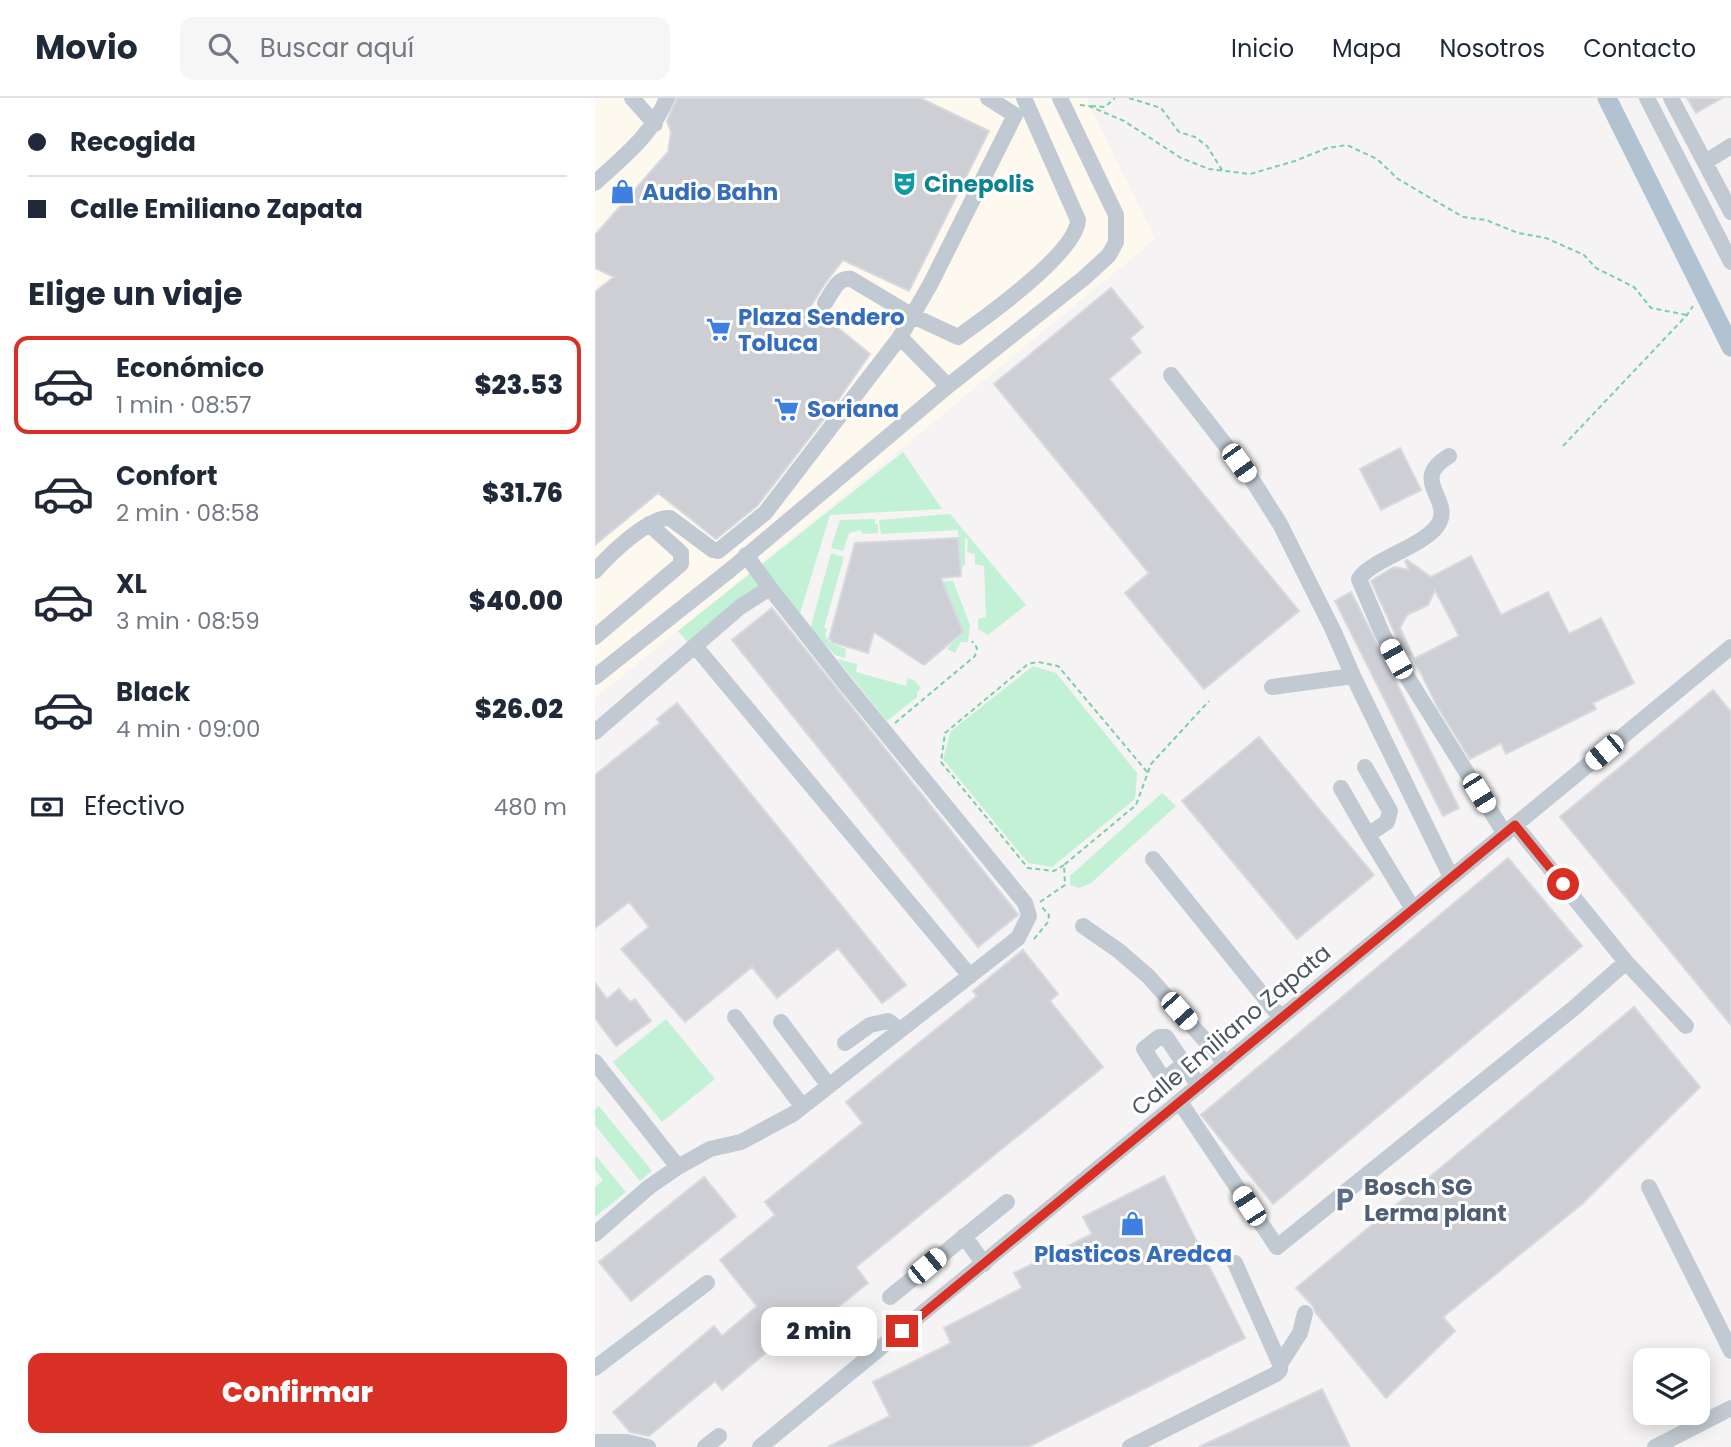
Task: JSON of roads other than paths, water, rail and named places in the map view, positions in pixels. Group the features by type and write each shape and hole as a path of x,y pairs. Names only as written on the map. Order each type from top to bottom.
{"main road":[{"path":"1607,98 1731,347"}],"street":[{"path":"632,98 655,124"},
{"path":"595,183 637,146 655,124 667,98"},
{"path":"988,98 1014,115"},
{"path":"595,571 649,524 661,518 670,518 713,550 722,549 765,513 900,337 1024,98"},
{"path":"825,303 839,281 851,279 913,316 956,337 1056,257 1074,236 1078,220 1024,98"},
{"path":"1647,98 1731,262"},
{"path":"1671,98 1731,212"},
{"path":"595,677 1109,255 1116,242 1116,215 1061,101"},
{"path":"1705,162 1731,146"},
{"path":"900,337 948,386"},
{"path":"1171,375 1251,478 1280,524 1451,877"},
{"path":"1449,456 1434,469 1431,480 1440,508 1441,520 1436,527 1401,552 1363,573 1359,579 1396,659 1510,830 1686,1026"},
{"path":"595,637 681,564 681,553 649,524"},
{"path":"595,1234 649,1187 678,1167 710,1149 741,1142 793,1114 1018,938 1029,916 1025,903 844,682 746,555"},
{"path":"595,732 740,607 770,587"},
{"path":"695,646 970,976"},
{"name":"Calle Emiliano Zapata","path":"760,1447 1731,647"},
{"path":"1272,687 1353,676"},
{"path":"1365,767 1391,814 1387,822 1368,835"},
{"path":"1341,788 1413,909"},
{"path":"1153,859 1281,1018"},
{"path":"1083,926 1119,951 1148,976 1226,1064"},
{"path":"1180,1102 1277,1247 1574,1009 1626,962"},
{"path":"735,1017 802,1106"},
{"path":"845,1043 878,1022 888,1021 899,1029"},
{"path":"781,1022 829,1086"},
{"path":"595,1062 678,1167"},
{"path":"1184,1064 1199,1087"},
{"path":"1649,1187 1731,1351"},
{"path":"890,1297 1007,1202"},
{"path":"964,1236 984,1264"},
{"path":"1130,1447 1280,1370 1280,1364 1235,1264"},
{"path":"595,1368 707,1283"},
{"path":"1280,1364 1300,1333 1305,1313"},
{"path":"1655,1447 1731,1408"},
{"path":"705,1447 719,1436"},
{"path":"595,1442 627,1442 648,1447"}],"place":[{"name":"Cinepolis","path":"904,184"},
{"name":"Audio Bahn","path":"622,192"},
{"name":"Plaza Sendero Toluca","path":"718,330"},
{"name":"Soriana","path":"787,409"},
{"name":"Bosch SG Lerma plant","path":"1344,1200"},
{"name":"Plasticos Aredca","path":"1133,1224"}]}
